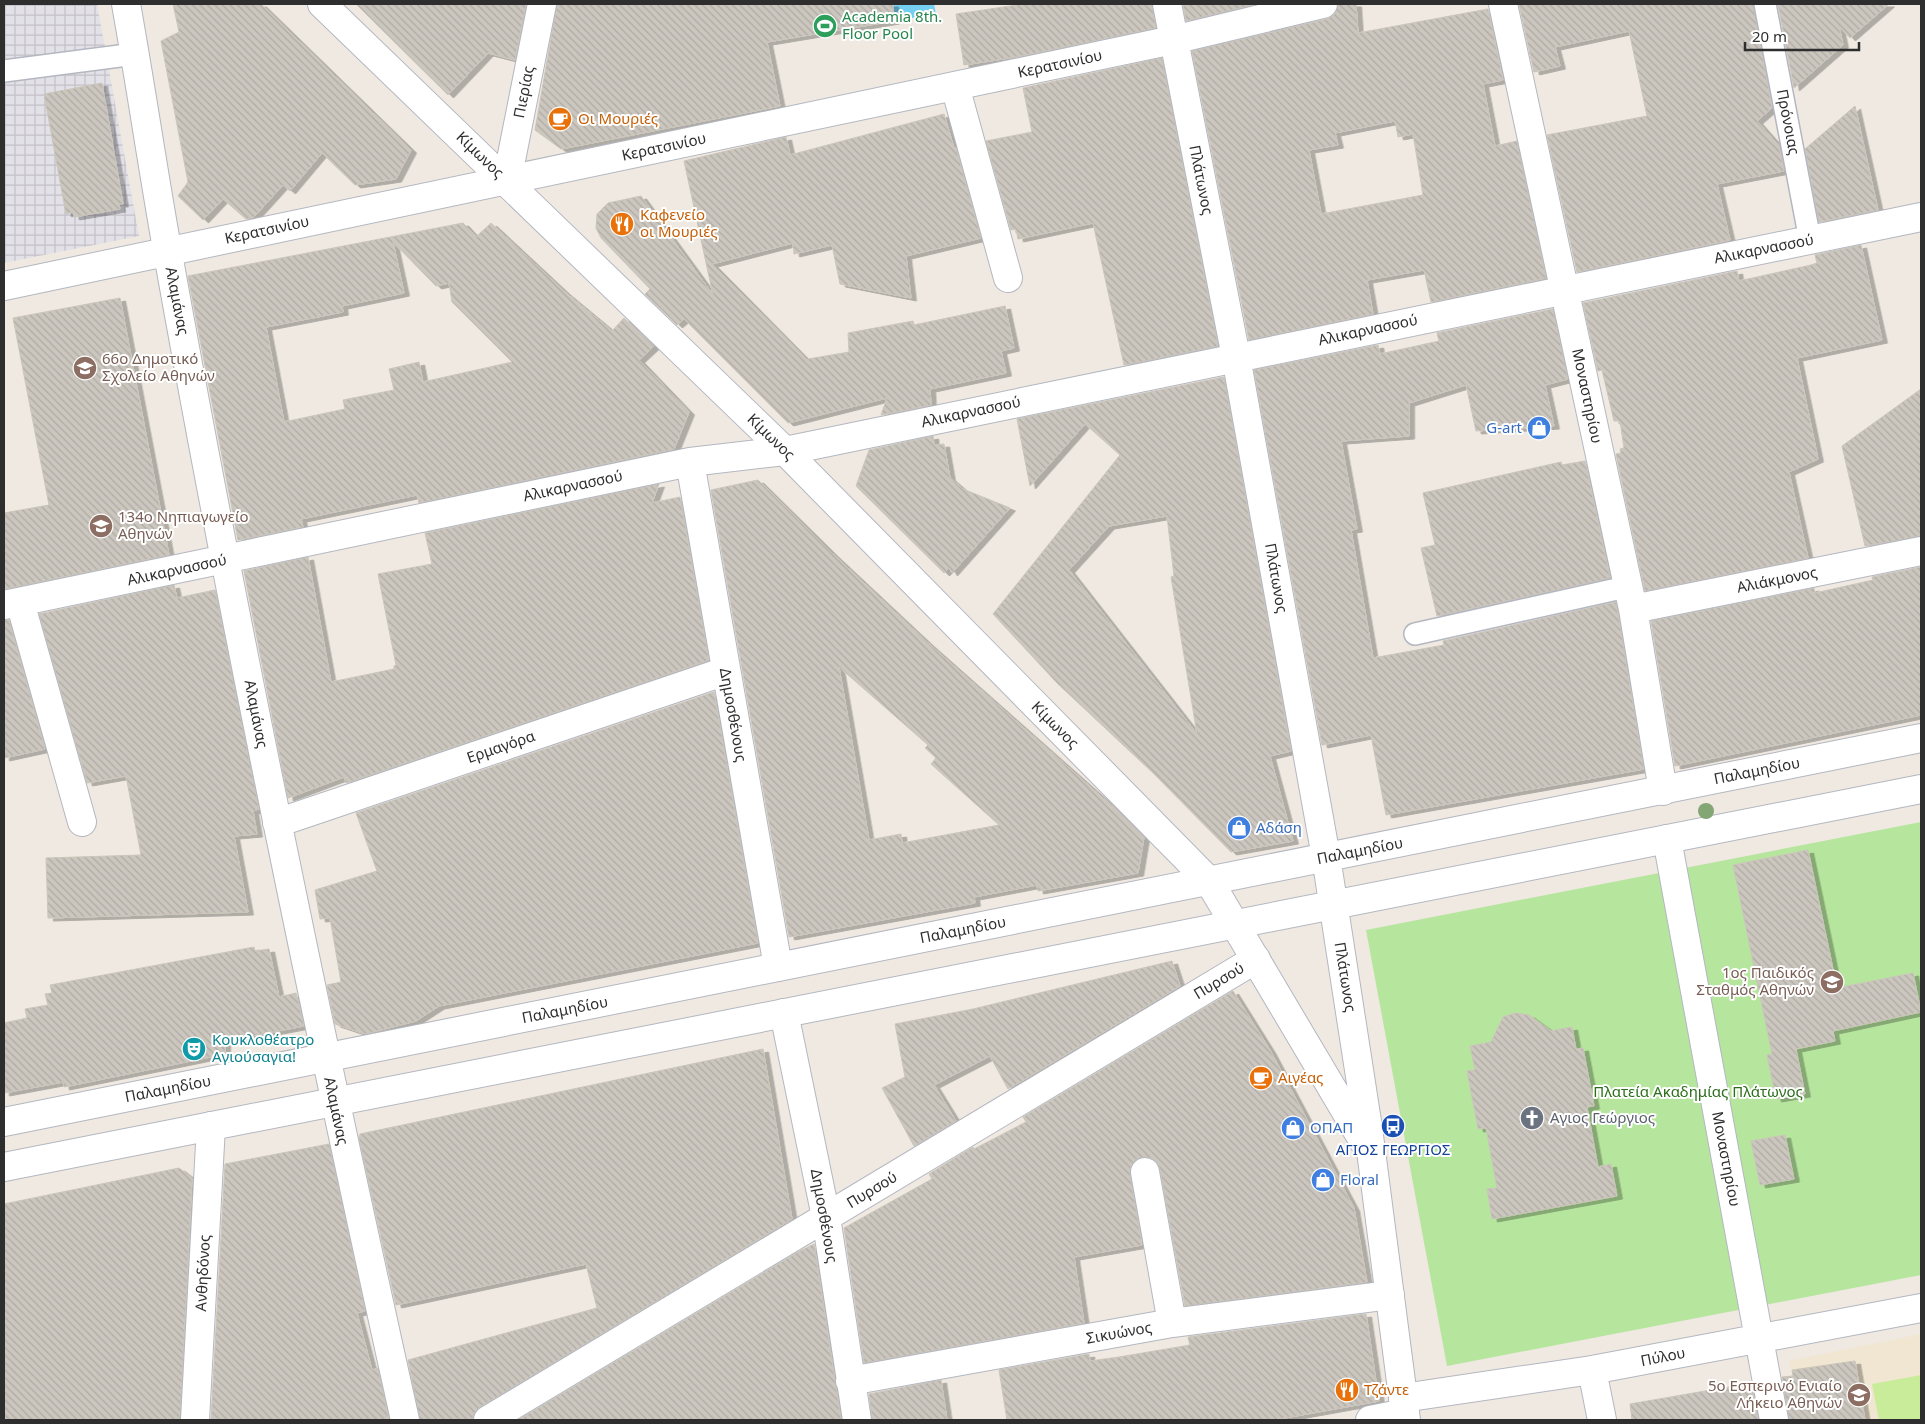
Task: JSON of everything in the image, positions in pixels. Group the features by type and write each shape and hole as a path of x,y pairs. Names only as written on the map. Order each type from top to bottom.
{"street":[{"name":"Αλαμάνας","path":"126,4 167,251 277,823 334,1102 404,1420"},
{"name":"Κίμωνος","path":"322,4 507,180 786,451 1210,881"},
{"name":"Πιερίας","path":"507,180 542,4"},
{"name":"Πλάτωνος","path":"1167,4 1236,357 1326,857 1371,1154 1405,1410"},
{"name":"Κερατσινίου","path":"4,286 1173,40 1322,4"},
{"name":"Μοναστηρίου","path":"1503,4 1630,598 1663,790"},
{"path":"955,86 1008,278"},
{"name":"Αλικαρνασσού","path":"82,822 12,603 690,462 786,451 1921,217"},
{"name":"Δημοσθένους","path":"690,462 778,967"},
{"name":"Αλιάκμονος","path":"1630,598 1921,551"},
{"name":"Ερμαγόρα","path":"277,823 726,671"},
{"name":"Παλαμηδίου","path":"4,1122 1921,738"},
{"path":"4,1167 1921,789"},
{"name":"Μοναστηρίου","path":"1667,839 1774,1420"},
{"name":"Πλάτωνος","path":"1210,881 1371,1154"},
{"name":"Πυρσού","path":"488,1420 1256,959"},
{"name":"Δημοσθένους","path":"784,1013 826,1218 850,1381 858,1420"},
{"name":"Ανθηδόνος","path":"194,1420 211,1126"},
{"path":"1144,1172 1172,1324"},
{"name":"Σικυώνος","path":"850,1381 1172,1324 1390,1295"},
{"name":"Πύλου","path":"1370,1420 1405,1410 1592,1370 1921,1308"},
{"path":"1592,1370 1602,1420"}],"lane":[{"name":"Πρόνοιας","path":"1765,4 1810,240"},
{"path":"4,71 135,54"},
{"name":"Αλιάκμονος","path":"1415,634 1630,598"}],"shaded area":[{"path":"4,4 97,4 139,236 4,263"},
{"name":"5ο Εσπερινό Ενιαίο Λήκειο Αθηνών","path":"1921,1334 1921,1420 1801,1420 1789,1361"}],"green space":[{"name":"Πλατεία Ακαδημίας Πλάτωνος","path":"1921,822 1921,1275 1447,1366 1366,930"},
{"path":"1921,1375 1921,1420 1879,1420 1872,1384"}],"water":[{"name":"Academia 8th. Floor Pool","path":"833,4 834,7 934,4 936,14 789,38 784,6"}],"building":[{"path":"173,4 261,4 411,150 396,179 355,185 322,153 290,191 283,185 253,218 246,219 223,199 203,220 178,196 188,182 161,41 179,32"},
{"path":"356,4 526,4 515,60 488,53 448,95"},
{"path":"557,4 893,4 894,21 767,42 780,106 561,149 535,130"},
{"path":"1024,4 1152,4 1156,28 1016,57 964,65 956,14"},
{"path":"1183,4 1257,4 1186,21"},
{"path":"1338,4 1356,4 1358,33 1488,9 1503,80 1483,84 1495,146 1517,141 1546,278 1431,302 1424,270 1367,280 1373,314 1249,340 1192,51 1327,19 1334,15","holes":["1395,121 1398,137 1413,134 1423,195 1321,214 1309,150 1338,145 1335,133"]},
{"path":"1519,4 1753,4 1772,108 1757,121 1779,146 1784,171 1717,184 1730,240 1577,272 1547,135 1647,116 1629,31 1555,47 1560,66 1534,72"},
{"path":"1778,4 1889,4 1850,38 1839,26 1843,45 1794,88"},
{"path":"1162,58 1218,346 1124,365 1093,223 1018,239 1016,229 1011,230 986,141 1032,132 1023,88"},
{"path":"102,83 123,204 119,204 120,209 74,217 73,212 66,214 44,94"},
{"path":"1855,106 1878,210 1819,222 1805,149"},
{"path":"944,114 954,148 956,148 981,238 906,256 911,298 840,284 832,245 794,254 793,243 712,264 808,361 808,359 849,352 848,333 913,321 914,325 1005,306 1014,348 1001,351 1006,373 930,389 931,405 881,415 887,398 788,423 684,319 677,325 645,294 650,289 601,238 596,228 597,214 608,203 641,196 713,295 684,161 786,137 790,155"},
{"path":"463,223 476,237 491,223 565,292 612,331 624,318 654,346 639,360 689,412 674,449 419,503 417,495 301,519 303,527 238,540 188,276","holes":["393,242 436,286 449,283 452,302 512,362 423,382 419,362 389,369 394,390 343,400 345,409 284,422 266,327 343,312 342,306 404,293"]},
{"path":"1861,245 1882,340 1797,358 1818,459 1789,472 1808,558 1645,591 1616,454 1621,453 1620,449 1624,448 1620,421 1614,421 1602,370 1598,371 1583,303 1737,271 1739,281 1811,265 1817,263 1815,255"},
{"path":"120,298 169,555 4,589 4,513 49,505 13,318"},
{"path":"1553,309 1568,379 1545,385 1554,426 1476,431 1466,385 1409,403 1409,436 1341,441 1357,529 1351,530 1373,658 1444,645 1443,641 1616,602 1644,769 1386,815 1371,735 1322,745 1254,370 1378,345 1380,354 1439,341 1437,333"},
{"path":"1224,377 1291,751 1270,756 1293,841 1231,852 1153,773 1057,683 993,614 1120,455 1085,424 1030,486 1017,419","holes":["1167,516 1174,576 1171,577 1197,734 1069,570 1109,526"]},
{"path":"1921,389 1921,536 1865,546 1842,446"},
{"path":"933,436 934,445 944,444 950,478 963,489 1010,508 952,573 949,568 944,573 856,486 869,450"},
{"path":"1585,461 1610,578 1437,616 1421,548 1435,545 1423,493 1561,462 1562,465"},
{"path":"758,480 833,554 928,643 1121,814 1144,837 1138,873 1038,891 1037,885 974,897 975,903 789,937 711,490","holes":["839,667 928,745 925,748 936,758 931,764 999,825 902,843 901,834 869,840"]},
{"path":"659,484 652,503 680,497 709,660 346,783 344,777 288,798 244,571 308,557 331,682 394,669 396,665 378,574 432,564 425,533"},
{"path":"1921,567 1921,715 1675,766 1651,621 1814,588 1815,593 1873,580 1872,577"},
{"path":"174,585 177,598 215,590 259,809 253,811 257,834 234,836 248,912 48,918 46,858 141,855 126,776 87,783 39,614"},
{"path":"4,620 9,620 45,749 4,758"},
{"path":"714,692 758,943 439,1006 416,1021 365,1034 335,1024 327,985 341,982 330,918 320,919 315,890 377,871 356,813"},
{"path":"1808,850 1837,988 1913,973 1921,1012 1833,1031 1835,1041 1796,1049 1805,1094 1776,1099 1767,1055 1772,1054 1733,865"},
{"path":"254,947 255,951 269,949 279,997 296,993 304,1026 225,1041 225,1054 64,1087 63,1082 4,1093 4,1023 27,1018 25,1009 48,1005 45,994 52,993 50,985"},
{"path":"1172,961 1180,986 1008,1089 990,1056 934,1085 956,1121 914,1146 882,1088 905,1077 895,1024 973,1009"},
{"path":"1233,991 1270,1050 1354,1208 1367,1282 1185,1306 1160,1169 1157,1162 1151,1158 1143,1157 1135,1160 1131,1166 1130,1174 1142,1245 1074,1257 1084,1323 864,1363 844,1228 932,1179 929,1174 973,1147 974,1149 1026,1122 1023,1117"},
{"name":"Αγιος Γεώργιος","path":"1515,1013 1529,1015 1551,1031 1572,1027 1576,1049 1583,1048 1594,1106 1587,1107 1598,1167 1611,1164 1617,1196 1492,1219 1487,1189 1497,1188 1486,1128 1478,1129 1467,1071 1475,1070 1470,1046 1491,1042 1503,1017"},
{"path":"763,1049 792,1219 480,1407 475,1412 472,1420 420,1420 408,1360 597,1308 586,1264 396,1305 359,1138 360,1134"},
{"path":"1785,1135 1794,1179 1760,1185 1751,1141"},
{"path":"329,1144 365,1311 357,1313 372,1370 378,1368 389,1420 211,1420 225,1164"},
{"path":"179,1168 192,1178 180,1420 4,1420 4,1204"},
{"path":"814,1244 841,1420 518,1420 798,1252"},
{"path":"1366,1314 1379,1401 1274,1420 1007,1420 999,1370 1089,1354 1090,1361 1119,1357 1190,1345 1188,1337"},
{"path":"1855,1361 1865,1420 1789,1420 1782,1377 1793,1376 1792,1370"},
{"path":"941,1380 947,1420 872,1420 869,1394"},
{"path":"1751,1383 1758,1420 1632,1420 1630,1404"}],"place":[{"name":"Academia 8th. Floor Pool","path":"825,26"},
{"name":"Οι Μουριές","path":"560,119"},
{"name":"Καφενείο οι Μουριές","path":"622,224"},
{"name":"66ο Δημοτικό Σχολείο Αθηνών","path":"85,368"},
{"name":"G-art","path":"1539,428"},
{"name":"134ο Νηπιαγωγείο Αθηνών","path":"101,526"},
{"name":"Αδάση","path":"1239,828"},
{"name":"1ος Παιδικός Σταθμός Αθηνών","path":"1832,982"},
{"name":"Κουκλοθέατρο Αγιούσαγια!","path":"194,1049"},
{"name":"Αιγέας","path":"1261,1078"},
{"name":"Αγιος Γεώργιος","path":"1532,1118"},
{"name":"ΑΓΙΟΣ ΓΕΩΡΓΙΟΣ","path":"1393,1126"},
{"name":"ΟΠΑΠ","path":"1293,1128"},
{"name":"Floral","path":"1323,1180"},
{"name":"Τζάντε","path":"1347,1390"},
{"name":"5ο Εσπερινό Ενιαίο Λήκειο Αθηνών","path":"1859,1395"}]}
